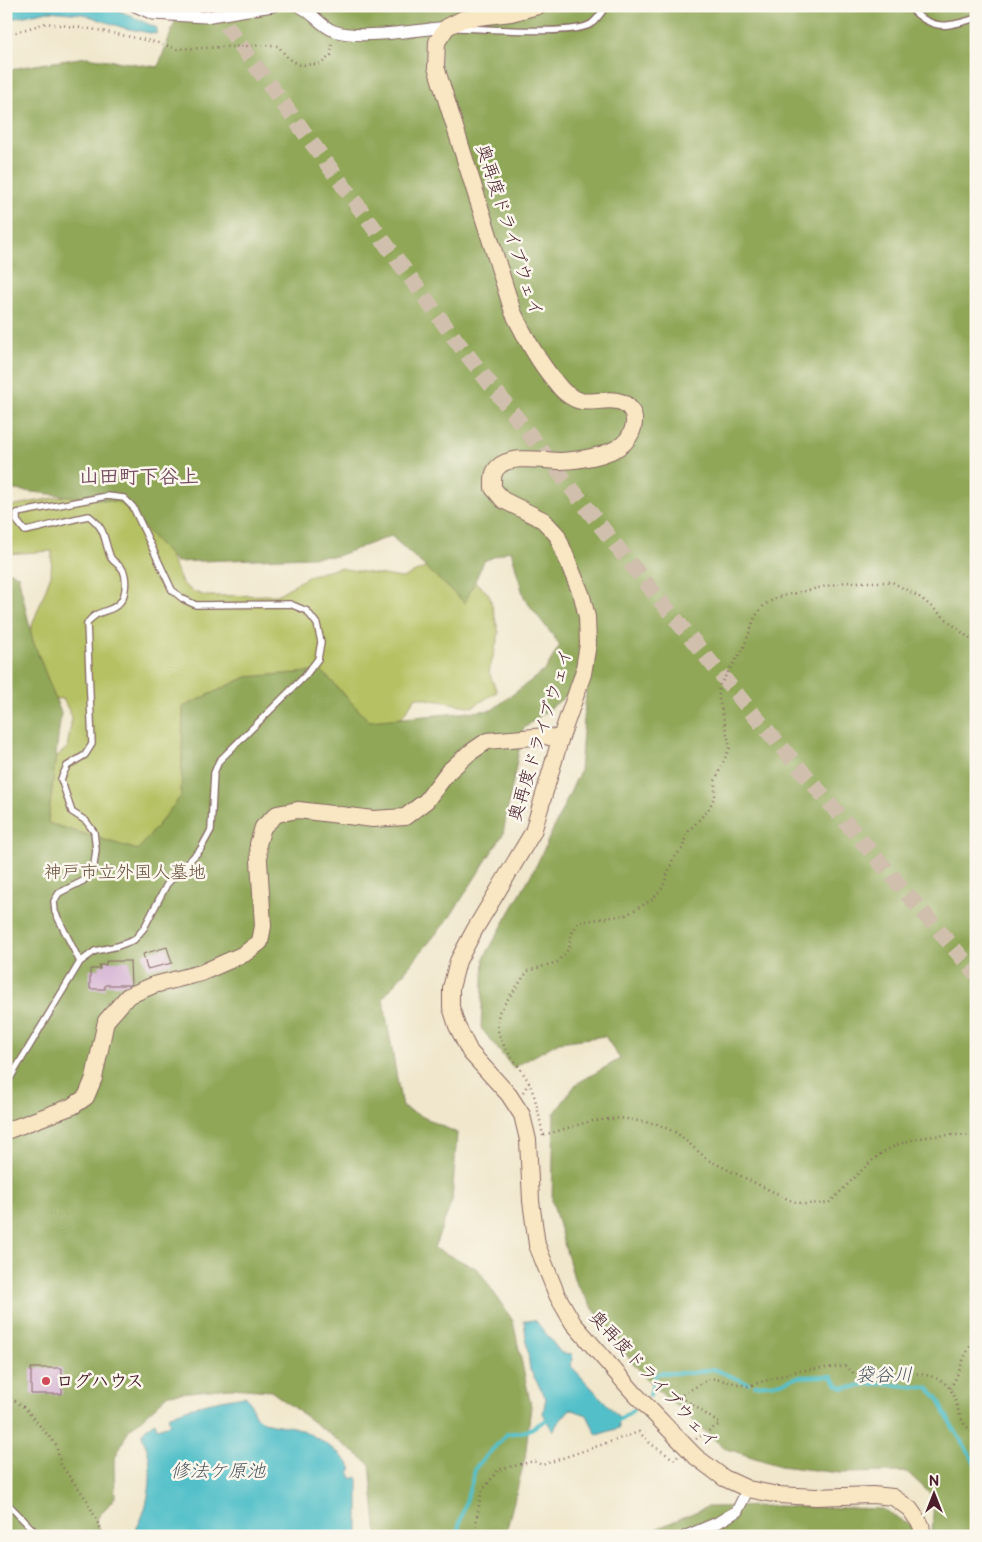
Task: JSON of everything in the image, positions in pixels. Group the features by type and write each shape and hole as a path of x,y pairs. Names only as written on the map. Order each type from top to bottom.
{"street":[{"path":"135,6 153,14 204,17 273,6"},
{"path":"298,6 305,9 332,30 358,35 447,27 463,20 511,13 538,6"},
{"name":"奥再度ドライブウェイ","path":"447,27 437,42 436,68 513,312 525,338 542,366 566,394 580,401 613,400 625,404 631,410 634,423 632,432 623,444 597,457 563,461 513,460 499,466 493,475 493,488 503,500 543,520 557,535 582,596 587,617 588,644 583,674 560,740 533,832 458,961 451,988 451,1007 457,1026 470,1052 509,1095 536,1138 531,1201 537,1245 557,1295 573,1323 623,1380 696,1457 724,1478 748,1489 778,1495 816,1497 872,1495 893,1497 910,1509 921,1525 924,1536"},
{"path":"6,1132 73,1106 86,1097 94,1078 106,1021 128,996 154,985 202,973 244,954 260,942 263,926 258,844 263,827 277,814 298,810 373,819 405,817 426,801 448,772 468,754 487,741 546,736 560,740"},
{"path":"686,1536 718,1523 737,1511 748,1489"}],"lane":[{"path":"447,27 557,31 592,24 606,6"},
{"path":"909,6 915,15 927,21 946,26 976,18"},
{"path":"6,1085 80,962 95,951 134,940 144,928 167,884 200,850 211,830 214,772 219,761 305,676 318,659 321,642 317,624 307,611 290,604 196,605 183,599 172,590 133,507 124,498 108,496 17,513 17,521 25,532 51,526 61,521 88,516 100,524 111,559 123,571 125,586 122,600 114,608 92,616 87,624 92,744 85,755 67,766 61,779 72,812 86,821 94,832 96,850 93,872 83,881 59,893 54,901 55,912 80,962"},
{"path":"6,1502 39,1536"}],"path":[{"path":"6,35 46,23 97,30 156,42 177,50 251,44 271,45 278,46 288,58 300,65 321,64 331,56 332,30"},
{"path":"976,644 921,598 892,582 845,582 778,598 764,605 755,617 744,647 719,686 719,700 730,747 715,782 715,796 708,810 686,834 683,848 673,859 664,887 652,899 626,915 578,922 571,935 569,950 557,962 528,971 500,1010 498,1016 498,1031 510,1057 529,1083 536,1138 591,1121 620,1118 657,1124 677,1133 708,1160 792,1201 805,1204 828,1203 879,1155 896,1145 935,1136 976,1136"},
{"path":"949,1388 957,1379 971,1344 976,1339"},
{"path":"689,1444 720,1424 680,1396 711,1378 748,1386 797,1371 845,1366 855,1374 892,1372 928,1375 941,1380 949,1388 957,1402 963,1422 976,1436"},
{"path":"6,1397 10,1397 25,1408 56,1445 61,1465 87,1500 104,1536"},
{"path":"474,1536 481,1493 498,1470 534,1461 542,1465 639,1432 651,1444 675,1460 681,1450"}],"green space":[{"path":"157,6 976,6 976,1536 639,1536 707,1507 778,1506 883,1509 904,1522 932,1533 934,1497 907,1472 839,1473 780,1466 724,1448 652,1385 618,1345 575,1282 552,1201 554,1114 576,1084 620,1059 605,1036 559,1042 513,1068 481,1028 484,958 537,864 580,771 587,680 523,729 503,834 450,917 383,998 402,1107 457,1133 452,1201 434,1248 478,1269 513,1321 531,1406 525,1458 505,1536 377,1536 370,1464 271,1391 230,1388 169,1394 128,1431 114,1460 115,1497 96,1520 102,1536 6,1536 6,570 18,575 33,641 61,713 48,823 138,850 181,796 183,707 246,677 322,671 369,721 492,710 545,670 560,645 524,598 511,550 484,561 465,603 391,536 337,556 176,562 120,502 6,489 6,72 22,67 86,57 158,67 175,22"},
{"name":"神戸市立外国人墓地","path":"108,488 148,508 182,583 192,591 206,596 277,595 311,575 339,568 402,578 447,558 489,594 499,633 489,672 497,692 472,707 416,697 382,746 14,1058 51,761 67,748 72,717 63,699 26,697 10,684 51,575 52,551 6,554 6,507"}],"water":[{"path":"6,6 109,6 157,28 156,34 124,28 83,14 48,11 6,20"},
{"path":"535,1320 561,1353 572,1354 573,1360 570,1365 618,1416 619,1428 597,1435 587,1415 570,1409 557,1424 553,1432 543,1413 546,1398 530,1370 524,1321"},
{"name":"修法ケ原池","path":"245,1396 248,1398 256,1417 259,1419 271,1424 300,1429 326,1444 348,1463 352,1469 349,1472 353,1479 357,1477 358,1480 358,1536 132,1536 142,1518 148,1498 150,1467 148,1452 142,1435 146,1428 155,1422 157,1428 170,1424 168,1416 187,1409 215,1401"}],"building":[{"path":"167,947 172,963 147,969 143,954"},
{"path":"106,961 130,961 131,985 105,985 105,989 90,989 90,969 100,969 99,965 106,965"},
{"name":"ログハウス","path":"31,1368 62,1368 62,1394 31,1394"}],"waterway":[{"path":"650,1395 655,1376 659,1373 692,1373 713,1369 748,1383"},
{"name":"袋谷川","path":"755,1385 781,1383 797,1377 831,1376 843,1388 868,1384 928,1388 938,1398 949,1421 976,1465"},
{"path":"616,1422 633,1410"},
{"path":"456,1536 476,1467 507,1434 527,1431 550,1418"}],"tunnel":[{"path":"212,6 455,339 628,561 753,714 976,974"}],"place":[{"name":"ログハウス","path":"46,1381"}],"district":[{"name":"山田町下谷上","path":"139,476"}]}
